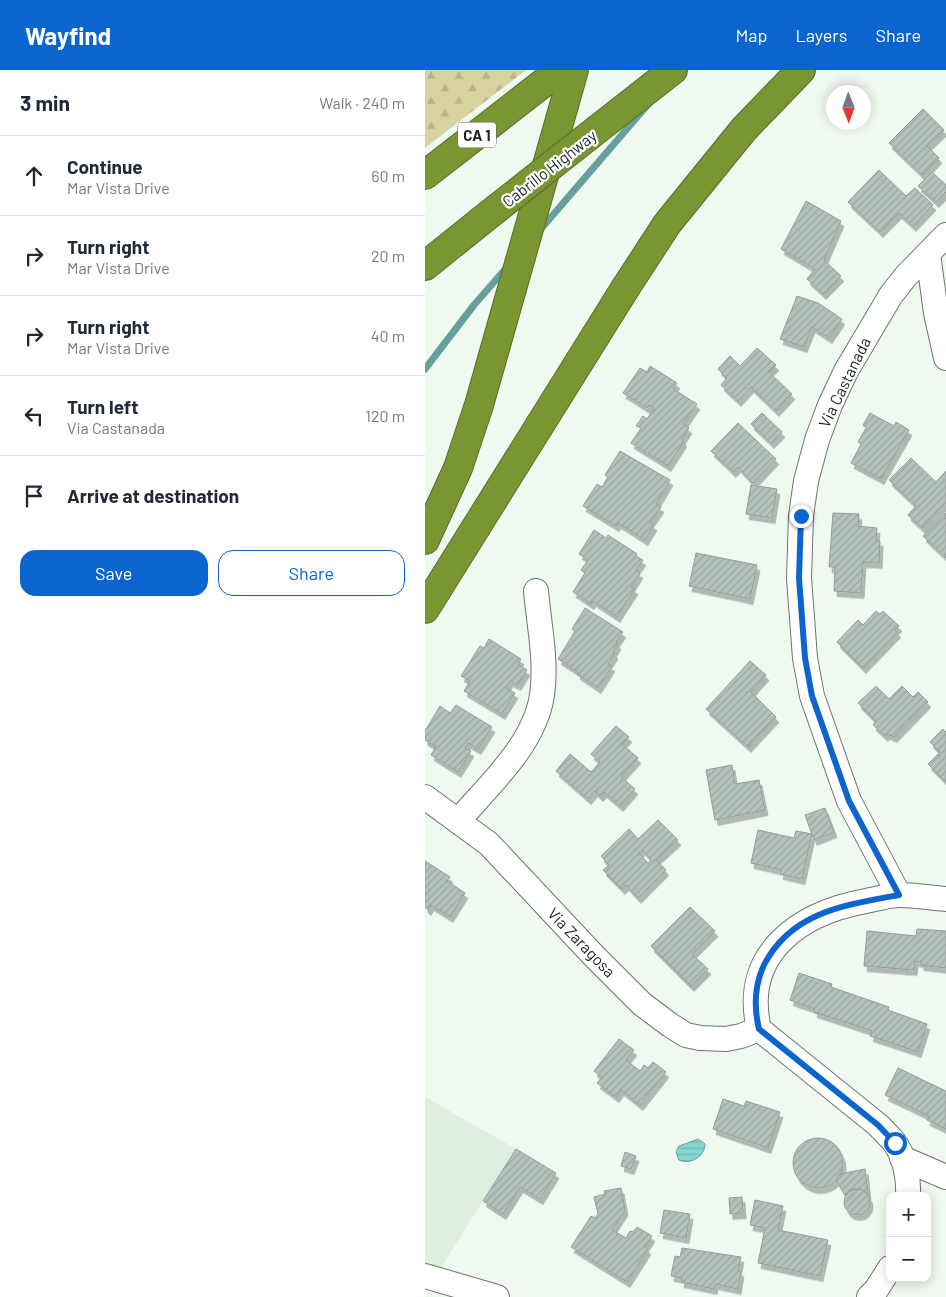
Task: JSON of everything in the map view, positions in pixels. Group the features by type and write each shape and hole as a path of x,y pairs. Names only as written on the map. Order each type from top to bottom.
{"highway":[{"name":"CA 1","path":"425,175 560,70"},
{"path":"425,540 458,468 477,413 575,70"},
{"name":"Cabrillo Highway","path":"425,266 673,70"},
{"path":"425,608 626,286 667,224 744,129 801,70"}],"street":[{"name":"Via Castanada","path":"899,895 849,801 812,696 805,658 799,587 801,516 806,481 817,440 830,405 846,371 891,296 906,276 946,235"},
{"path":"928,254 936,313 946,358"},
{"path":"458,821 520,750 537,716 542,696 544,671 536,591"},
{"name":"Via Zaragosa","path":"425,797 489,844 594,956 643,1004 670,1025 686,1035 699,1038 726,1039 759,1029"},
{"path":"908,1192 906,1172 895,1143 878,1125 759,1029 755,1012 756,990 762,970 770,954 783,937 805,922 827,912 857,903 899,895 946,899"},
{"path":"902,1158 946,1177"},
{"path":"869,1297 886,1274"},
{"path":"425,1276 497,1297"}],"shaded area":[{"path":"425,1097 516,1149 429,1286 425,1288"}],"green space":[{"path":"425,70 526,70 425,148"}],"water":[{"path":"698,1139 705,1144 700,1156 692,1161 679,1160 676,1152 679,1146"}],"building":[{"path":"923,109 944,130 927,146 939,158 922,175 889,143"},
{"path":"879,170 906,196 915,188 933,205 913,226 899,213 880,232 848,202"},
{"path":"932,172 946,185 946,192 936,202 918,186"},
{"path":"806,201 841,221 824,260 841,276 823,294 807,279 815,269 781,249"},
{"path":"797,296 818,303 842,319 829,338 812,327 804,347 780,339"},
{"path":"757,348 776,365 769,372 792,394 776,411 751,387 738,401 721,385 727,378 718,369 730,356 740,366"},
{"path":"650,366 677,383 673,389 697,404 683,424 689,428 682,439 684,441 668,466 631,443 641,428 636,426 643,416 647,419 654,408 649,405 647,408 623,393 640,368 647,372"},
{"path":"762,413 782,432 771,443 751,424"},
{"path":"870,413 894,426 896,422 909,430 881,479 851,463 861,444 858,442 866,428 863,425"},
{"path":"738,423 776,459 753,483 738,467 733,472 711,451"},
{"path":"620,451 670,480 656,504 661,507 650,523 654,525 645,540 618,523 616,526 583,506 597,484 602,487 608,477 605,475"},
{"path":"911,458 936,482 946,471 946,503 922,528 908,515 916,506 889,480"},
{"path":"751,485 777,489 772,518 746,514"},
{"path":"833,513 859,514 858,526 877,528 876,540 880,541 879,563 863,562 861,593 834,591 835,567 829,567"},
{"path":"946,513 946,558 923,536"},
{"path":"594,530 606,538 608,535 643,560 636,570 640,573 631,587 635,589 617,617 593,601 591,604 573,592 585,573 581,570 588,560 579,554"},
{"path":"696,553 757,565 750,599 689,586"},
{"path":"585,608 623,632 616,642 618,644 613,652 615,654 608,664 612,666 598,688 558,659 575,631 572,629"},
{"path":"876,611 880,614 883,611 899,626 895,630 898,632 863,668 837,642 858,620 863,625"},
{"path":"489,639 521,659 518,664 527,670 518,685 510,681 506,688 515,693 502,714 464,691 470,681 461,676 480,646 484,648"},
{"path":"750,661 766,675 751,692 776,717 748,747 706,709"},
{"path":"876,686 889,699 902,686 913,697 918,692 928,702 894,737 887,734 885,736 873,725 876,721 858,703"},
{"path":"456,705 492,727 478,749 468,743 465,748 471,751 458,772 431,755 436,747 425,740 425,731 440,706 450,713"},
{"path":"616,726 629,737 622,744 638,758 621,777 635,789 620,806 604,792 600,796 595,791 588,799 556,771 570,754 591,772 600,762 591,754"},
{"path":"943,729 946,732 946,782 928,764 940,752 930,742"},
{"path":"732,765 735,784 759,780 765,810 715,820 706,770"},
{"path":"825,808 834,832 814,840 805,815"},
{"path":"658,820 678,840 656,860 666,870 638,898 626,885 622,889 603,870 609,865 601,856 629,829 638,839","holes":["643,850 651,860 648,863 639,853"]},
{"path":"758,830 794,838 796,831 812,834 802,879 780,874 781,870 751,863"},
{"path":"425,861 450,877 447,881 465,893 450,917 431,905 428,910 425,907"},
{"path":"690,907 715,931 692,954 708,969 691,986 651,946"},
{"path":"917,929 946,931 946,968 921,965 921,962 915,961 914,970 864,966 867,931 916,936"},
{"path":"799,973 832,984 831,987 889,1007 888,1010 927,1024 918,1052 870,1036 872,1031 814,1012 815,1009 790,1000"},
{"path":"619,1039 634,1050 626,1060 640,1071 644,1065 648,1068 653,1062 666,1072 640,1105 621,1090 616,1097 597,1083 602,1077 594,1071"},
{"path":"898,1068 946,1091 946,1129 927,1120 929,1116 885,1095"},
{"path":"723,1099 744,1106 746,1101 780,1112 768,1148 713,1129"},
{"path":"818,1138 828,1140 836,1145 841,1153 843,1163 841,1173 836,1181 828,1186 818,1188 808,1186 800,1181 795,1173 793,1163 795,1153 800,1145 808,1140"},
{"path":"516,1149 556,1173 540,1199 520,1187 503,1214 483,1201"},
{"path":"625,1152 636,1156 631,1169 621,1166"},
{"path":"865,1169 868,1194 860,1189 852,1189 845,1195 836,1180 840,1174"},
{"path":"621,1188 625,1210 612,1230 626,1238 630,1231 633,1232 637,1227 652,1236 645,1247 648,1249 627,1282 571,1247 591,1216 595,1218 598,1214 594,1197 605,1194 604,1191"},
{"path":"857,1189 867,1192 870,1202 867,1212 857,1215 847,1212 844,1202 847,1192"},
{"path":"742,1197 743,1213 730,1214 729,1198"},
{"path":"755,1200 783,1206 778,1230 828,1240 820,1276 758,1263 765,1228 750,1225"},
{"path":"664,1210 690,1214 686,1238 660,1233"},
{"path":"682,1248 741,1257 738,1271 741,1271 738,1289 715,1284 714,1289 681,1282 682,1278 671,1276 675,1256 680,1257"}],"waterway":[{"path":"540,230 650,102"},
{"path":"425,369 474,305 508,266"}],"route":[{"path":"801,516 799,578 805,658 812,696 849,801 899,895 857,903 827,912 805,922 783,937 770,954 762,970 756,990 755,1012 759,1029 878,1125 895,1143"}]}
